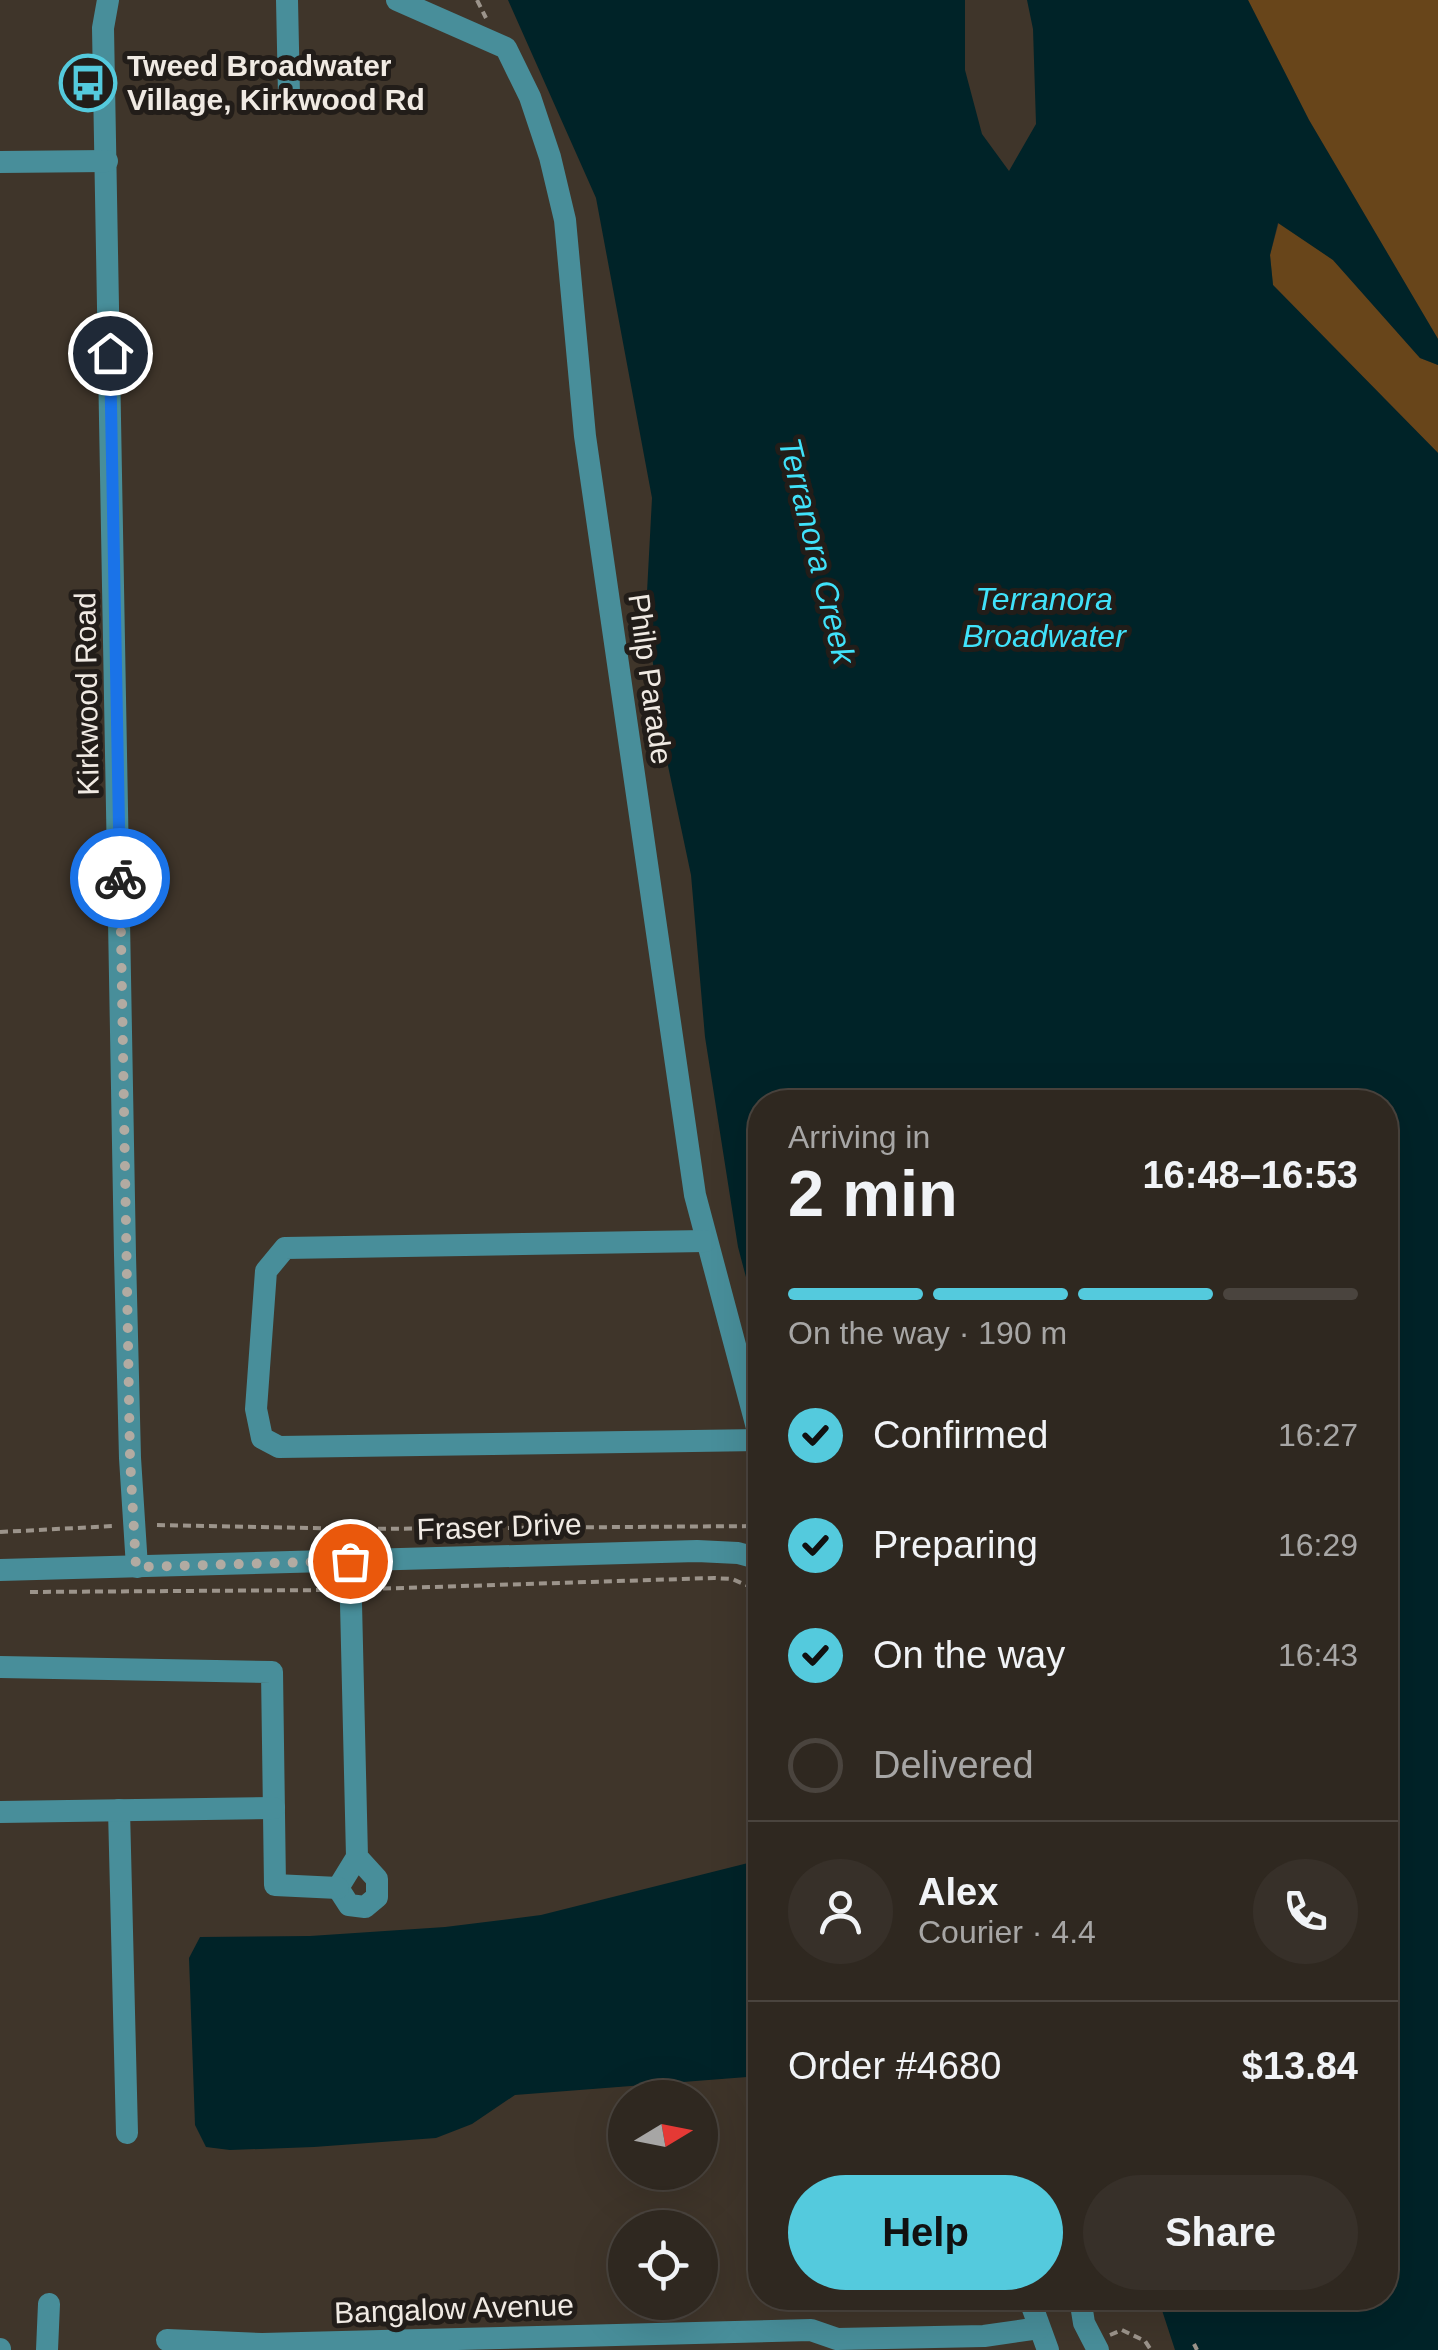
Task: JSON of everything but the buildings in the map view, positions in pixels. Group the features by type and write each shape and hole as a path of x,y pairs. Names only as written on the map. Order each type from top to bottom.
{"street":[{"name":"Kirkwood Road","path":"108,0 103,20 126,1274 136,1567"},
{"path":"287,0 289,96"},
{"name":"Philp Parade","path":"397,0 506,48 530,97 550,157 565,220 584,436 665,1004 705,1241 748,1397"},
{"path":"0,162 107,161"},
{"path":"705,1241 285,1248 266,1271 256,1409 262,1438 278,1447 748,1440"},
{"name":"Fraser Drive","path":"0,1570 697,1550 748,1556"},
{"path":"338,1888 357,1857 350,1561"},
{"path":"0,1667 272,1672 275,1884 338,1888"},
{"path":"0,1812 274,1808"},
{"path":"119,1810 127,2133"},
{"path":"338,1888 349,1904 364,1908 377,1897 377,1880 357,1857"},
{"path":"47,2350 49,2304"},
{"path":"1034,2310 1044,2339"},
{"path":"1081,2310 1100,2342"},
{"name":"Bangalow Avenue","path":"167,2340 262,2344 811,2330 837,2339 1044,2339"}],"path":[{"path":"157,1525 748,1526"},
{"path":"0,1532 114,1526"},
{"path":"20,1592 350,1590 714,1578 732,1579 748,1586"},
{"path":"1100,2342 1122,2330 1145,2341 1151,2350"}],"shaded area":[{"path":"1248,0 1438,0 1438,339 1309,120"},
{"path":"1279,222 1333,260 1420,358 1438,365 1438,453 1273,285 1270,255"}],"water":[{"name":"Terranora Broadwater","path":"508,0 965,0 965,70 982,134 1009,171 1036,124 1033,29 1027,0 1248,0 1309,120 1438,339 1438,365 1420,358 1333,260 1278,223 1270,255 1273,285 1438,453 1438,2350 1175,2350 1162,2310 1398,2310 1398,1090 748,1090 748,1285 738,1247 705,1037 691,875 664,747 646,611 652,498 596,198"},
{"path":"748,1863 748,2077 608,2080 608,2088 515,2095 472,2124 436,2138 314,2147 206,2147 195,2125 189,1958 200,1937 310,1936 445,1927 541,1915"}],"way so far":[{"path":"120,878 125,1256 136,1567 350,1561"}],"place":[{"name":"Tweed Broadwater Village, Kirkwood Rd","path":"88,83"}],"route":[{"path":"110,353 120,878"}],"water label":[{"name":"Terranora Creek","path":"817,551"}]}
